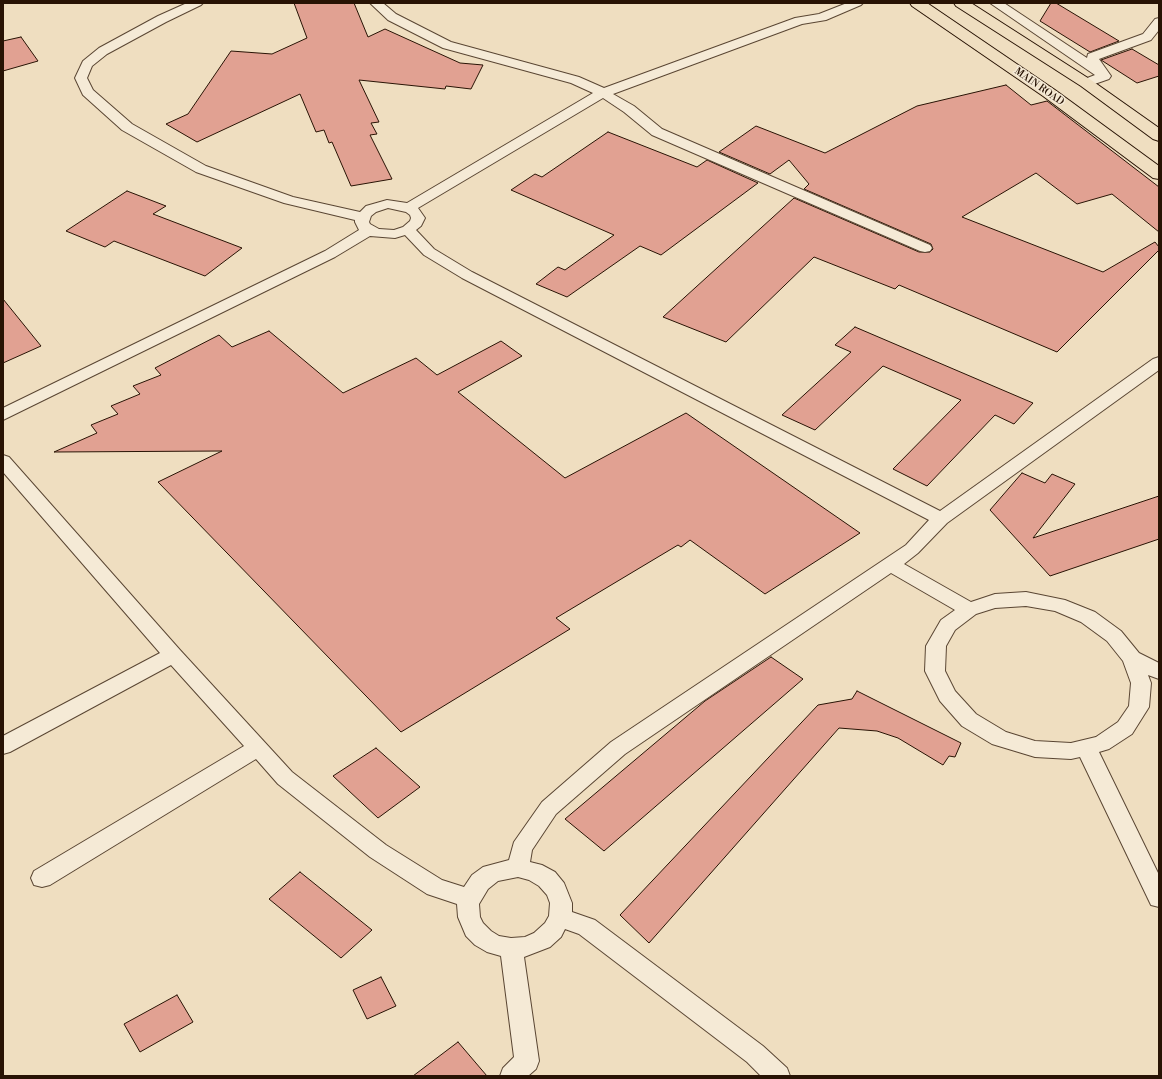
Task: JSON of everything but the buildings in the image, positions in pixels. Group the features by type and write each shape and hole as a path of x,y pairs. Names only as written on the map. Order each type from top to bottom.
{"main road":[{"name":"MAIN ROAD","path":"917,3 1049,93 1159,174"},
{"path":"961,3 1086,83 1159,136"}],"lane":[{"path":"3,416 330,254 366,224 371,209 379,206 396,204 408,208 416,213 418,218 416,223 408,230 385,235 366,224 290,200 201,169 127,128 88,92 81,78 87,64 103,51 162,19 197,3"},
{"path":"376,3 398,20 446,45 561,75 604,93 629,109 657,132 925,248"},
{"path":"408,208 604,93 799,21 822,17 857,3"},
{"path":"996,3 1105,76"},
{"path":"799,21 810,9 818,6"},
{"path":"1105,76 1092,57 1147,37 1159,22"},
{"path":"1086,83 1105,76"},
{"path":"408,230 429,252 467,275 941,519"},
{"path":"518,868 522,848 549,808 618,748 890,564 912,548 941,519 1159,362"},
{"path":"4,463 173,655 285,778 378,851 435,887 470,899"},
{"path":"890,564 969,609"},
{"path":"1026,599 1058,605 1088,617 1114,636 1132,658 1141,683 1139,707 1126,728 1102,743 1071,751 1035,749 999,738 969,720 947,696 935,671 936,646 948,625 969,609 996,600 1026,599"},
{"path":"3,746 173,655"},
{"path":"1132,658 1159,672"},
{"path":"1086,747 1159,898"},
{"path":"42,878 258,748"},
{"path":"518,868 534,872 547,879 556,890 561,903 560,917 553,930 542,940 527,947 511,948 495,945 483,938 474,929 469,917 468,904 470,899 480,882 491,874 518,868"},
{"path":"560,917 587,927 755,1054 778,1076"},
{"path":"511,948 527,1061 512,1076"}]}
